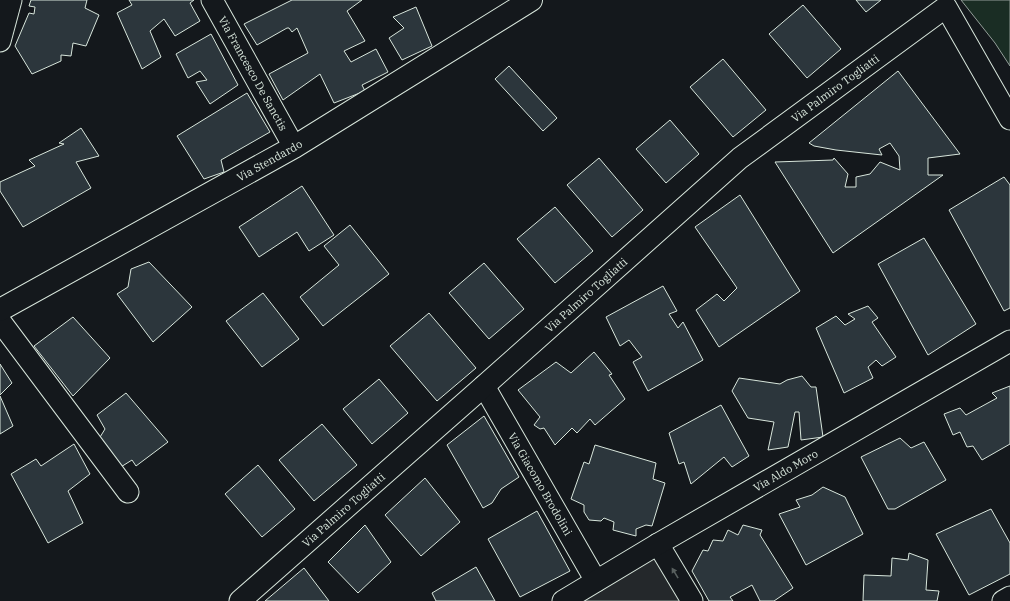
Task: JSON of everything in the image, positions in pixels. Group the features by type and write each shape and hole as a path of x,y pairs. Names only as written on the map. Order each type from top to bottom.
{"street":[{"path":"0,42 10,0"},
{"name":"Via Francesco De Sanctis","path":"212,0 294,147"},
{"name":"Via Stendardo","path":"0,310 294,147 531,0"},
{"name":"Via Palmiro Togliatti","path":"240,601 740,158 946,7 1010,118"},
{"path":"0,321 128,492"},
{"name":"Via Aldo Moro","path":"563,601 658,544 1010,341"},
{"name":"Via Giacomo Brodolini","path":"484,386 596,582"},
{"path":"658,544 692,601"},
{"path":"1003,601 1010,597"}],"green space":[{"path":"961,0 1010,0 1010,66 995,43"}],"shaded area":[{"path":"658,544 692,601 563,601"}],"building":[{"path":"31,0 87,0 85,8 99,15 86,46 73,43 71,56 61,55 61,61 32,74 15,46 29,13 34,14 35,7 29,6"},
{"path":"129,0 194,0 190,3 200,21 175,36 164,19 150,31 161,57 142,69 117,13 132,5"},
{"path":"292,0 362,0 347,11 365,41 344,51 351,62 376,49 388,72 362,85 365,91 334,103 320,74 283,100 269,74 308,53 297,28 292,32 289,28 287,28 257,45 244,24"},
{"path":"856,0 881,0 866,12"},
{"path":"803,5 841,49 807,78 769,34"},
{"path":"416,7 432,46 402,60 389,38 404,28 393,17"},
{"path":"211,34 238,85 210,104 196,82 207,80 200,71 188,78 176,54"},
{"path":"723,59 766,110 733,137 690,87"},
{"path":"509,66 557,118 543,131 495,79"},
{"path":"898,71 960,154 928,158 928,175 943,175 833,253 775,162 833,160 834,158 848,174 845,187 856,187 856,177 870,174 880,162 900,170 899,156 890,143 879,149 882,155 836,150 814,146 809,143"},
{"path":"247,93 270,132 221,160 224,172 204,179 177,136"},
{"path":"670,120 699,154 666,183 636,149"},
{"path":"81,128 99,156 76,162 91,188 23,227 0,191 0,182 35,166 29,160 64,144 59,143"},
{"path":"599,158 643,210 612,237 567,185"},
{"path":"1004,177 1010,185 1010,308 1004,311 949,210"},
{"path":"302,186 334,235 309,251 297,232 259,257 239,227"},
{"path":"740,195 800,291 719,347 696,310 717,294 724,301 737,288 695,227"},
{"path":"555,207 593,251 555,283 517,239"},
{"path":"350,225 389,274 323,326 300,297 339,265 324,246"},
{"path":"924,238 976,324 928,355 878,264"},
{"path":"149,262 192,307 153,342 117,294 128,287 131,269"},
{"path":"484,263 524,309 489,339 449,293"},
{"path":"663,286 677,311 669,314 678,328 683,322 703,360 648,391 633,362 642,357 629,340 620,346 606,317"},
{"path":"263,293 299,339 262,367 226,321"},
{"path":"868,306 878,318 872,322 896,357 882,366 876,360 868,367 873,378 844,393 816,328 836,316 845,325 855,319 848,314"},
{"path":"429,313 476,368 437,401 390,346"},
{"path":"73,317 110,358 73,396 34,346"},
{"path":"594,352 612,374 609,375 625,399 595,425 590,419 577,433 572,428 555,445 544,428 540,429 534,425 540,417 518,390 556,362 571,373"},
{"path":"0,364 12,383 0,395"},
{"path":"802,376 811,387 816,387 823,437 801,440 799,412 795,412 788,447 768,450 774,422 748,418 732,391 739,378 780,384 787,380"},
{"path":"379,379 408,413 372,444 343,409"},
{"path":"1010,386 1010,444 982,460 973,446 967,447 960,432 953,435 944,414 960,408 966,415 997,398 992,393"},
{"path":"126,393 168,442 136,466 132,460 116,470 97,442 105,429 97,415"},
{"path":"0,396 13,426 0,434"},
{"path":"721,405 749,456 732,467 724,457 691,484 684,462 679,464 669,433"},
{"path":"484,416 519,477 501,489 492,503 483,508 447,445"},
{"path":"322,424 357,465 314,501 279,460"},
{"path":"900,438 911,448 924,442 946,480 895,509 888,509 861,457"},
{"path":"74,444 90,474 68,491 83,523 48,543 11,474 36,459 41,466"},
{"path":"595,445 656,463 653,479 665,483 652,526 646,525 636,529 636,536 613,530 614,522 604,518 601,521 589,520 584,512 584,505 571,499 584,462 589,464"},
{"path":"258,465 295,509 262,537 225,494"},
{"path":"425,478 460,522 421,556 385,515"},
{"path":"823,487 845,497 863,534 806,565 779,514 800,507 796,500 812,495"},
{"path":"991,509 1010,543 1010,574 969,595 936,534"},
{"path":"537,511 570,571 520,597 488,539"},
{"path":"365,525 391,562 358,593 328,562"},
{"path":"743,525 762,530 760,535 793,588 774,601 760,601 752,585 730,597 733,601 709,601 692,571 703,550 708,551 713,540 723,541 728,530 738,535"},
{"path":"909,553 928,560 926,590 939,591 937,601 863,601 864,575 891,576 892,558 908,560"},
{"path":"476,567 495,601 436,601 432,593"},
{"path":"304,568 329,601 265,601"}]}
